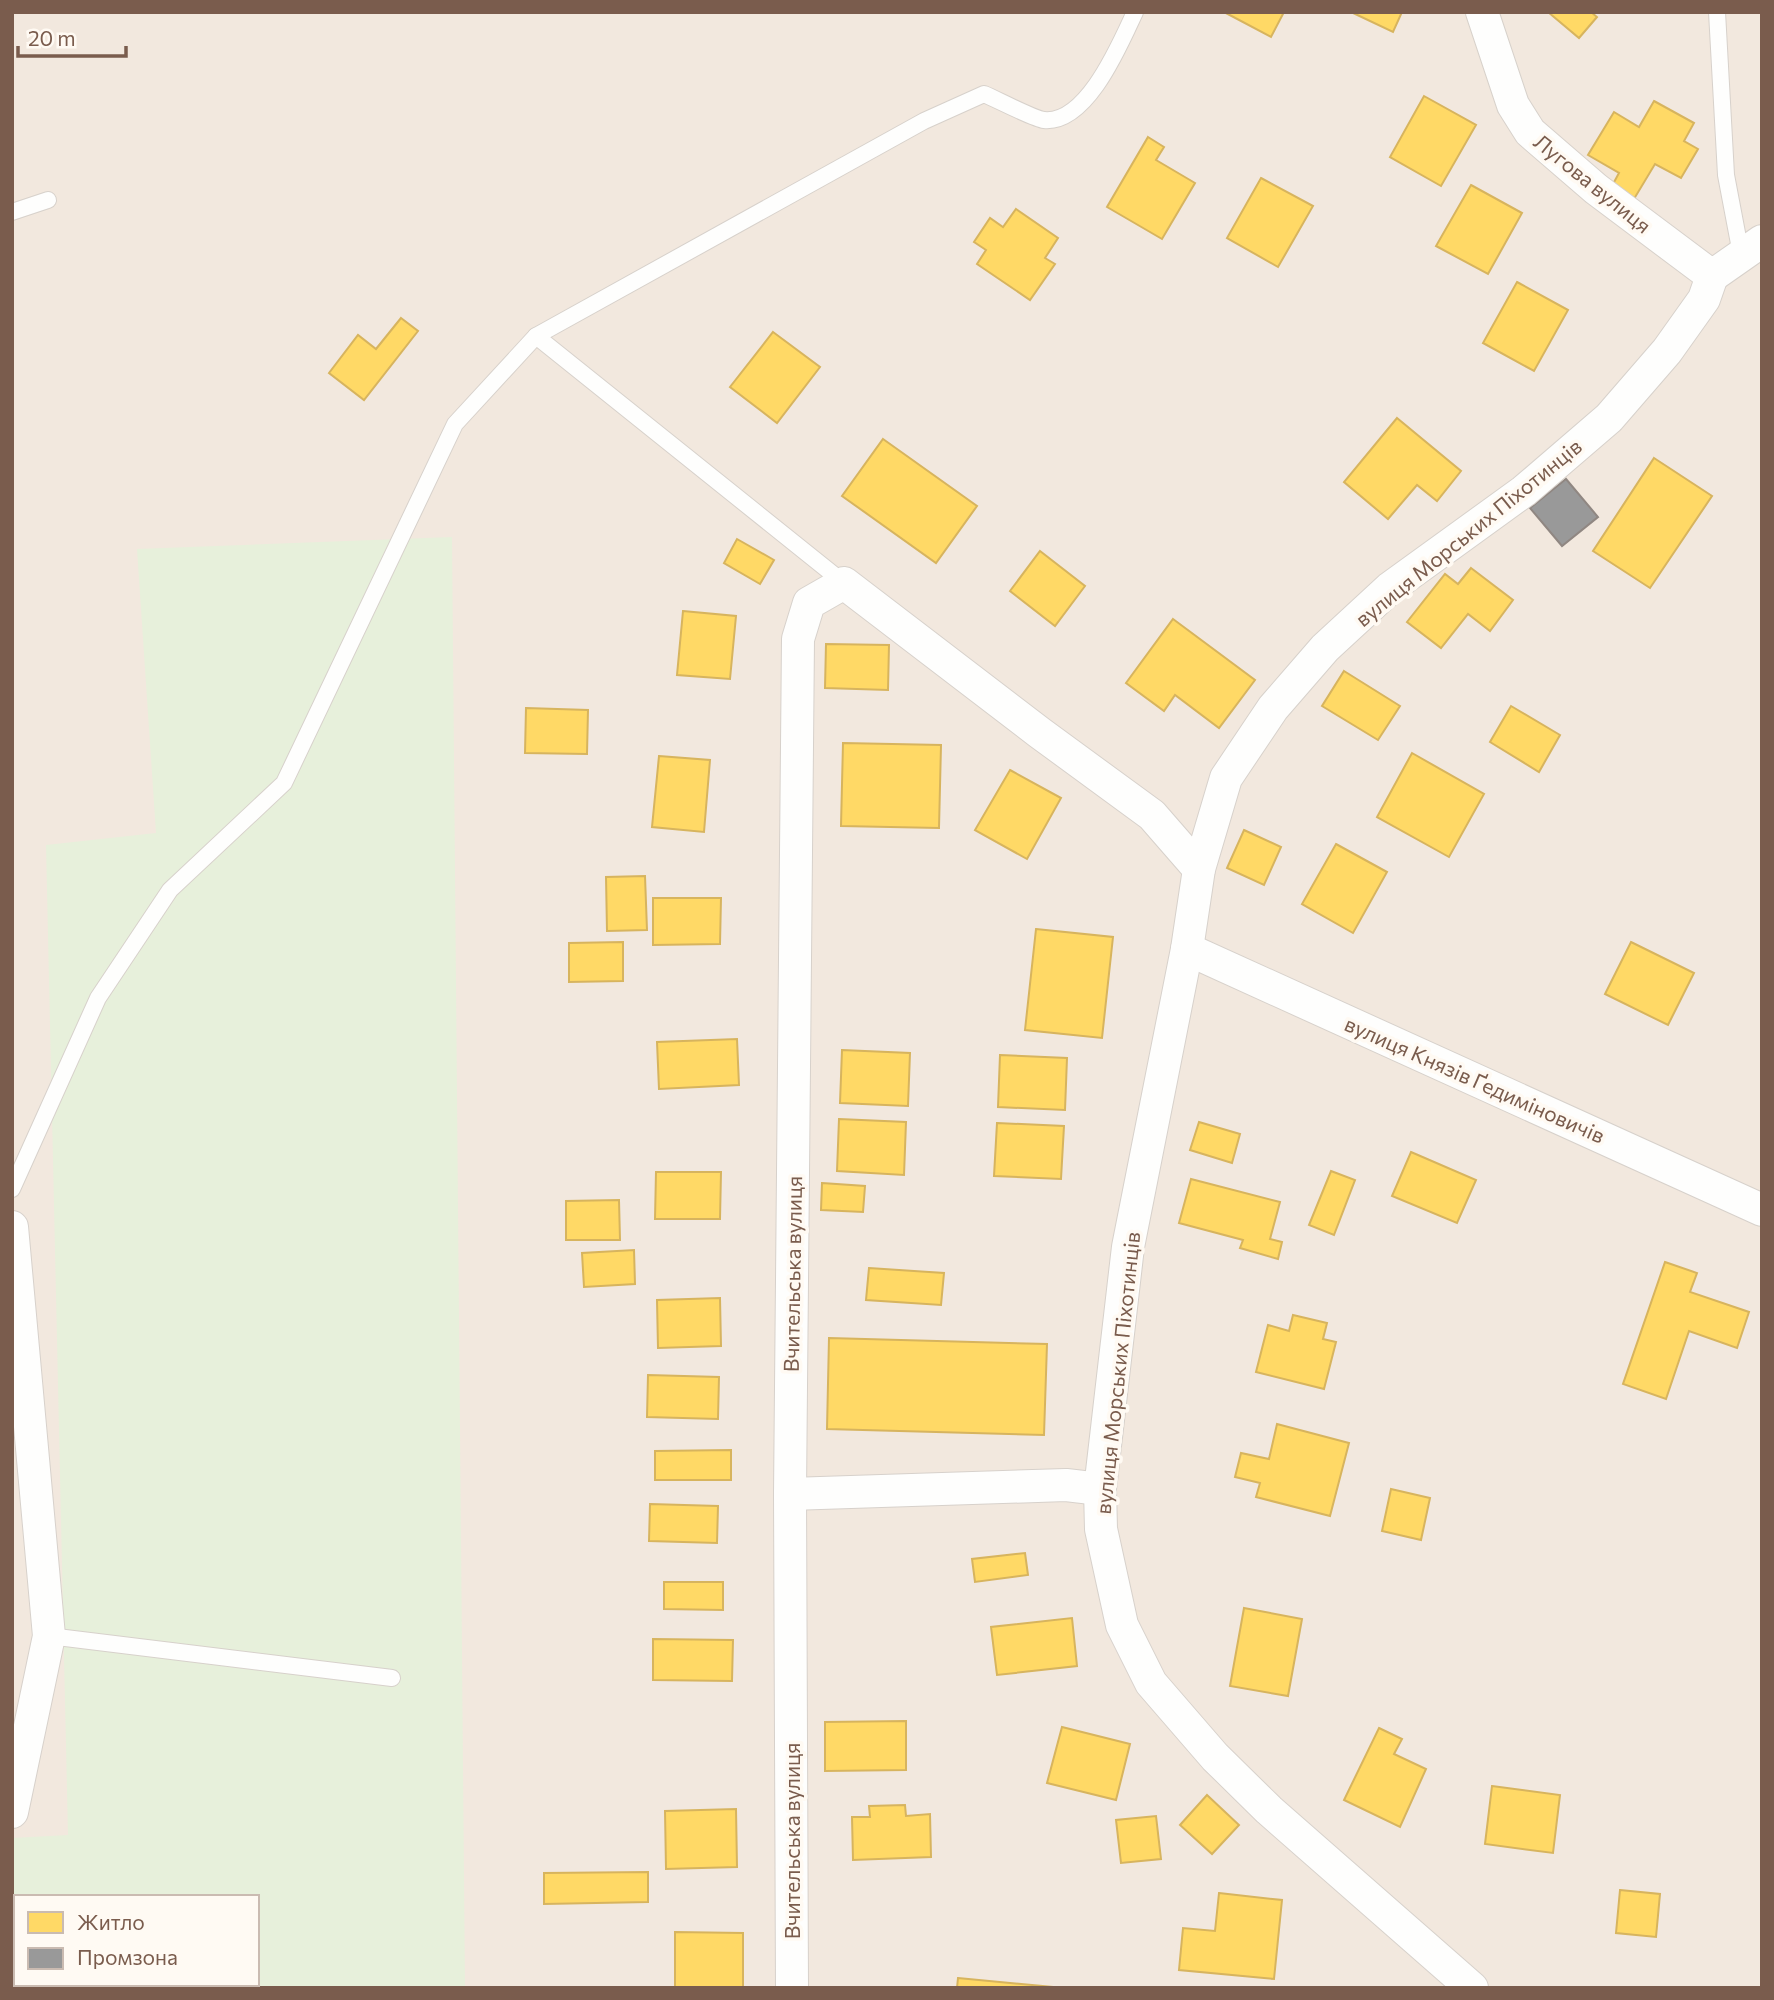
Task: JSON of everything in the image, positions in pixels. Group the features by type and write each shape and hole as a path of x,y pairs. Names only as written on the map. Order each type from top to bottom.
{"street":[{"name":"Лугова вулиця","path":"1482,12 1513,105 1530,132 1596,189 1712,276"},
{"path":"1712,276 1752,248"},
{"name":"вулиця Морських Піхотинців","path":"1472,1988 1269,1810 1215,1757 1151,1683 1122,1625 1101,1530 1100,1489 1128,1247 1188,948 1199,869 1226,778 1282,698 1325,648 1390,588 1524,491 1609,418 1667,351 1704,299 1712,276"},
{"path":"844,583 1040,733 1152,814 1199,869"},
{"name":"Вчительська вулиця","path":"792,1988 790,1494 798,639 809,603 844,583"},
{"name":"вулиця Князів Ґедиміновичів","path":"1188,948 1762,1210"},
{"path":"12,1227 49,1636 12,1812"},
{"path":"790,1494 1066,1485 1100,1489"}],"lane":[{"path":"12,1189 98,998 170,890 284,783 455,424 536,337 923,121 984,94 1044,120 1062,116 1082,103 1102,78 1135,12"},
{"path":"1717,12 1726,175 1752,248"},
{"path":"12,212 48,200"},
{"path":"536,337 844,583"},
{"path":"49,1636 392,1678"}],"shaded area":[{"path":"12,12 1762,12 1762,1988 12,1988"}],"green space":[{"path":"452,537 465,1988 12,1988 12,1838 68,1835 46,845 156,833 137,549"}],"building: Житло":[{"path":"1224,12 1284,12 1271,37"},
{"path":"1351,12 1402,12 1393,32"},
{"path":"1548,12 1591,12 1597,17 1579,38"},
{"path":"1424,96 1476,125 1441,186 1390,157"},
{"path":"1654,101 1694,123 1684,141 1698,149 1681,178 1655,164 1634,199 1612,186 1619,173 1588,155 1614,112 1639,127"},
{"path":"1148,137 1164,147 1156,160 1195,183 1162,239 1107,207"},
{"path":"1261,178 1313,206 1278,267 1227,238"},
{"path":"1471,185 1522,213 1488,274 1436,246"},
{"path":"1016,209 1058,238 1045,258 1055,264 1030,300 977,264 986,250 974,242 990,218 1003,227"},
{"path":"1517,282 1568,310 1534,371 1483,343"},
{"path":"401,318 418,331 364,400 329,373 358,335 376,349"},
{"path":"773,332 820,367 777,423 730,387"},
{"path":"1397,418 1461,471 1437,501 1417,485 1388,519 1344,482"},
{"path":"883,439 977,506 936,563 842,496"},
{"path":"1654,458 1712,496 1650,588 1593,551"},
{"path":"737,539 774,560 760,584 724,563"},
{"path":"1040,551 1085,586 1055,626 1010,591"},
{"path":"1471,568 1513,600 1490,631 1468,614 1441,648 1407,622 1445,574 1458,584"},
{"path":"683,611 736,616 730,679 677,675"},
{"path":"1173,619 1255,680 1219,728 1175,695 1164,711 1126,683"},
{"path":"826,644 889,645 888,690 825,688"},
{"path":"1344,671 1400,706 1378,740 1322,706"},
{"path":"1511,706 1560,735 1539,772 1490,742"},
{"path":"526,708 588,710 587,754 525,753"},
{"path":"843,743 941,745 939,828 841,826"},
{"path":"1412,753 1484,794 1449,857 1377,817"},
{"path":"659,756 710,760 704,832 652,827"},
{"path":"1010,770 1061,798 1027,859 975,830"},
{"path":"1244,830 1281,847 1264,885 1227,868"},
{"path":"1336,844 1387,872 1353,933 1302,904"},
{"path":"645,876 647,930 607,931 606,877"},
{"path":"653,898 721,898 720,944 653,945"},
{"path":"1036,929 1113,937 1102,1038 1025,1030"},
{"path":"623,942 623,981 569,982 569,943"},
{"path":"1631,942 1694,973 1668,1025 1605,994"},
{"path":"737,1039 739,1085 659,1089 657,1042"},
{"path":"842,1050 910,1053 908,1106 840,1103"},
{"path":"1000,1055 1067,1058 1065,1110 998,1107"},
{"path":"839,1119 906,1122 904,1175 837,1171"},
{"path":"1199,1122 1240,1134 1232,1163 1190,1150"},
{"path":"997,1123 1064,1126 1061,1179 994,1176"},
{"path":"1411,1152 1476,1180 1457,1223 1392,1196"},
{"path":"1331,1171 1355,1180 1334,1235 1309,1225"},
{"path":"656,1172 721,1172 720,1219 655,1219"},
{"path":"1191,1179 1280,1202 1270,1239 1282,1242 1278,1259 1240,1248 1243,1240 1179,1223"},
{"path":"822,1183 865,1186 863,1212 821,1210"},
{"path":"619,1200 620,1240 566,1240 566,1201"},
{"path":"634,1250 635,1284 584,1287 582,1253"},
{"path":"1665,1262 1697,1273 1690,1292 1749,1312 1737,1348 1689,1331 1666,1399 1623,1384"},
{"path":"869,1268 944,1273 941,1305 866,1300"},
{"path":"720,1298 721,1346 658,1348 657,1300"},
{"path":"1293,1315 1327,1323 1323,1339 1336,1342 1324,1389 1256,1372 1268,1325 1289,1331"},
{"path":"829,1338 1047,1344 1044,1435 827,1429"},
{"path":"648,1375 719,1377 718,1419 647,1417"},
{"path":"1277,1424 1349,1443 1330,1516 1256,1497 1260,1483 1235,1477 1241,1453 1269,1459"},
{"path":"731,1450 731,1480 655,1480 655,1451"},
{"path":"1391,1489 1430,1498 1421,1540 1382,1531"},
{"path":"650,1504 718,1506 717,1543 649,1541"},
{"path":"1025,1553 1028,1575 975,1582 972,1559"},
{"path":"664,1582 723,1582 723,1610 664,1609"},
{"path":"1244,1608 1302,1619 1288,1696 1230,1686"},
{"path":"1072,1618 1077,1666 997,1675 991,1627"},
{"path":"653,1639 733,1640 732,1681 653,1680"},
{"path":"906,1721 906,1770 825,1771 825,1722"},
{"path":"1062,1727 1130,1744 1116,1800 1047,1783"},
{"path":"1379,1728 1402,1739 1394,1754 1426,1769 1400,1827 1344,1800"},
{"path":"1492,1786 1560,1795 1553,1853 1485,1844"},
{"path":"1207,1795 1239,1825 1212,1854 1180,1825"},
{"path":"905,1805 906,1816 930,1814 931,1857 853,1860 852,1817 870,1817 869,1806"},
{"path":"736,1809 737,1867 666,1869 665,1811"},
{"path":"1156,1816 1161,1859 1121,1863 1116,1820"},
{"path":"648,1872 648,1902 544,1904 544,1873"},
{"path":"1620,1890 1660,1894 1656,1937 1616,1933"},
{"path":"1219,1893 1282,1900 1274,1979 1179,1970 1183,1928 1215,1931"},
{"path":"675,1932 743,1933 743,1988 675,1988"},
{"path":"958,1978 1064,1988 957,1988"}],"building: Промзона":[{"path":"1566,479 1598,517 1562,546 1530,508"}]}
